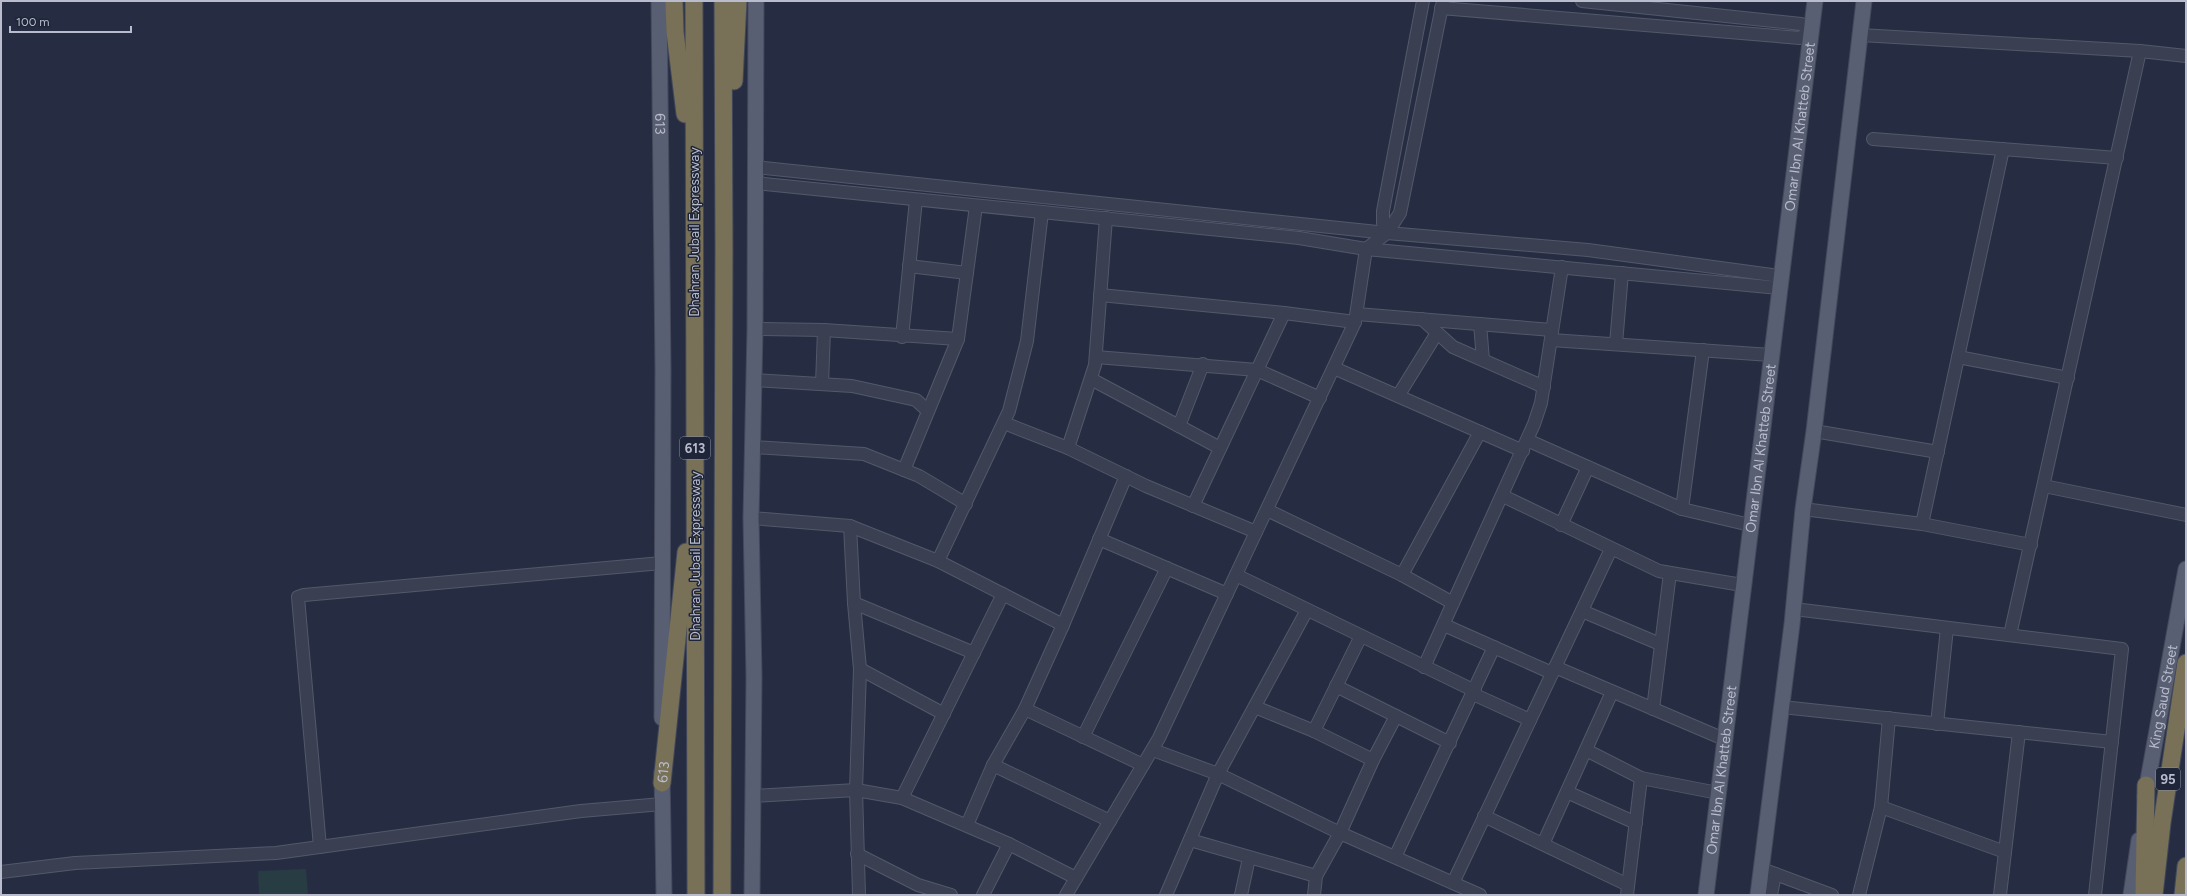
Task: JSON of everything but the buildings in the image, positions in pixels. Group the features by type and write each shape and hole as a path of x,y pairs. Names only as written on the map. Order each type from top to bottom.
{"highway":[{"path":"674,1 675,32 693,193"},
{"name":"Dhahran Jubail Expressway","path":"694,1 693,193 696,895"},
{"name":"Dhahran Jubail Expressway","path":"722,895 724,250 723,1"},
{"path":"724,250 738,1"},
{"path":"662,783 695,463"},
{"name":"95","path":"2154,895 2162,823 2186,663"},
{"path":"2144,895 2146,785"},
{"path":"722,846 726,895"},
{"path":"2183,895 2186,866"}],"main road":[{"name":"613","path":"658,1 663,369 662,804 664,895"},
{"path":"752,895 754,677 751,518 755,329 756,1"},
{"name":"Omar Ibn Al Khatteb Street","path":"1706,895 1742,585 1815,1"},
{"path":"1758,895 1768,872 1782,707 1794,609 1803,509 1814,431 1864,1"},
{"name":"King Saud Street","path":"2131,895 2146,785 2186,569"}],"street":[{"path":"1387,233 1383,223 1383,211 1423,1"},
{"path":"1066,895 1153,750 1320,398 1356,318 1366,249 1387,233 1400,213 1442,4 1800,38 1812,30 1801,24 1582,1"},
{"path":"1860,35 2140,51 2186,56"},
{"path":"2010,636 2140,51"},
{"path":"1872,139 2117,158"},
{"path":"1922,524 2003,149"},
{"path":"755,167 1387,233 1588,250 1780,282"},
{"path":"882,181 882,196"},
{"path":"755,183 1299,238 1366,249 1622,272 1780,282"},
{"path":"902,337 916,200"},
{"path":"904,470 958,339 976,206"},
{"path":"938,561 1009,411 1027,341 1042,212"},
{"path":"1068,448 1091,379 1096,356 1106,218"},
{"path":"909,266 967,274"},
{"path":"1424,667 1503,496 1525,446 1541,403 1562,266"},
{"path":"1616,344 1622,272"},
{"path":"1100,294 1356,318 1422,319 1480,324 1616,344 1771,355"},
{"path":"1193,506 1284,312"},
{"path":"1422,319 1452,347 1544,387"},
{"path":"1480,324 1483,360"},
{"path":"755,329 824,330 902,337 958,339"},
{"path":"822,384 824,330"},
{"path":"1398,396 1437,333"},
{"path":"1682,509 1703,350"},
{"path":"1096,356 1203,364 1257,370 1320,398"},
{"path":"1958,358 2068,378"},
{"path":"1179,426 1203,364"},
{"path":"1334,368 1480,432 1588,467 1682,509 1750,525"},
{"path":"1091,379 1220,448"},
{"path":"754,380 852,386 916,400 928,411"},
{"path":"1004,423 1068,448 1193,506 1256,532"},
{"path":"1814,431 1938,452"},
{"path":"1402,575 1480,432"},
{"path":"752,448 864,454 919,476 966,504"},
{"path":"1561,525 1588,467"},
{"path":"967,825 993,765 1024,709 1063,625 1126,476"},
{"path":"2044,486 2186,515"},
{"path":"1503,496 1659,571 1742,585"},
{"path":"1803,509 1922,524 2031,545"},
{"path":"1267,510 1402,575 1454,603"},
{"path":"751,518 850,526 938,561 1063,625"},
{"path":"850,526 854,603 860,669 856,790 859,895"},
{"path":"1099,539 1227,594"},
{"path":"1453,883 1611,549"},
{"path":"320,847 298,597 662,564"},
{"path":"1083,736 1167,568"},
{"path":"1653,709 1670,573"},
{"path":"1236,575 1530,720"},
{"path":"902,798 1003,594"},
{"path":"854,603 974,653"},
{"path":"1794,609 2122,649 2096,895"},
{"path":"1166,895 1218,774 1307,610"},
{"path":"1582,611 1660,644"},
{"path":"1444,625 1494,647 1612,692 1724,739"},
{"path":"1937,724 1947,628"},
{"path":"1314,731 1361,636"},
{"path":"1395,857 1474,693 1494,647"},
{"path":"860,669 944,714"},
{"path":"1336,686 1450,743"},
{"path":"1544,844 1612,692"},
{"path":"1255,707 1314,731 1373,760"},
{"path":"1782,707 2112,742"},
{"path":"1024,709 1144,765"},
{"path":"1314,895 1316,876 1340,833 1373,760 1396,716"},
{"path":"1859,895 1881,807 1889,718"},
{"path":"2000,895 2019,732"},
{"path":"1153,750 1218,774 1340,833 1480,895"},
{"path":"1586,750 1641,778 1718,793"},
{"path":"993,765 1110,820"},
{"path":"1484,816 1544,844 1628,890 1641,778"},
{"path":"753,796 856,790 902,798 1009,844 1076,878"},
{"path":"1567,792 1636,823"},
{"path":"1,872 75,863 276,853 581,811 662,804"},
{"path":"1881,807 2005,852"},
{"path":"1190,840 1316,876"},
{"path":"983,895 1009,844"},
{"path":"857,854 918,890 951,895"},
{"path":"1241,895 1249,858"},
{"path":"1771,895 1768,872 1832,895"}],"shaded area":[{"path":"306,869 308,895 259,895 258,871"}]}
